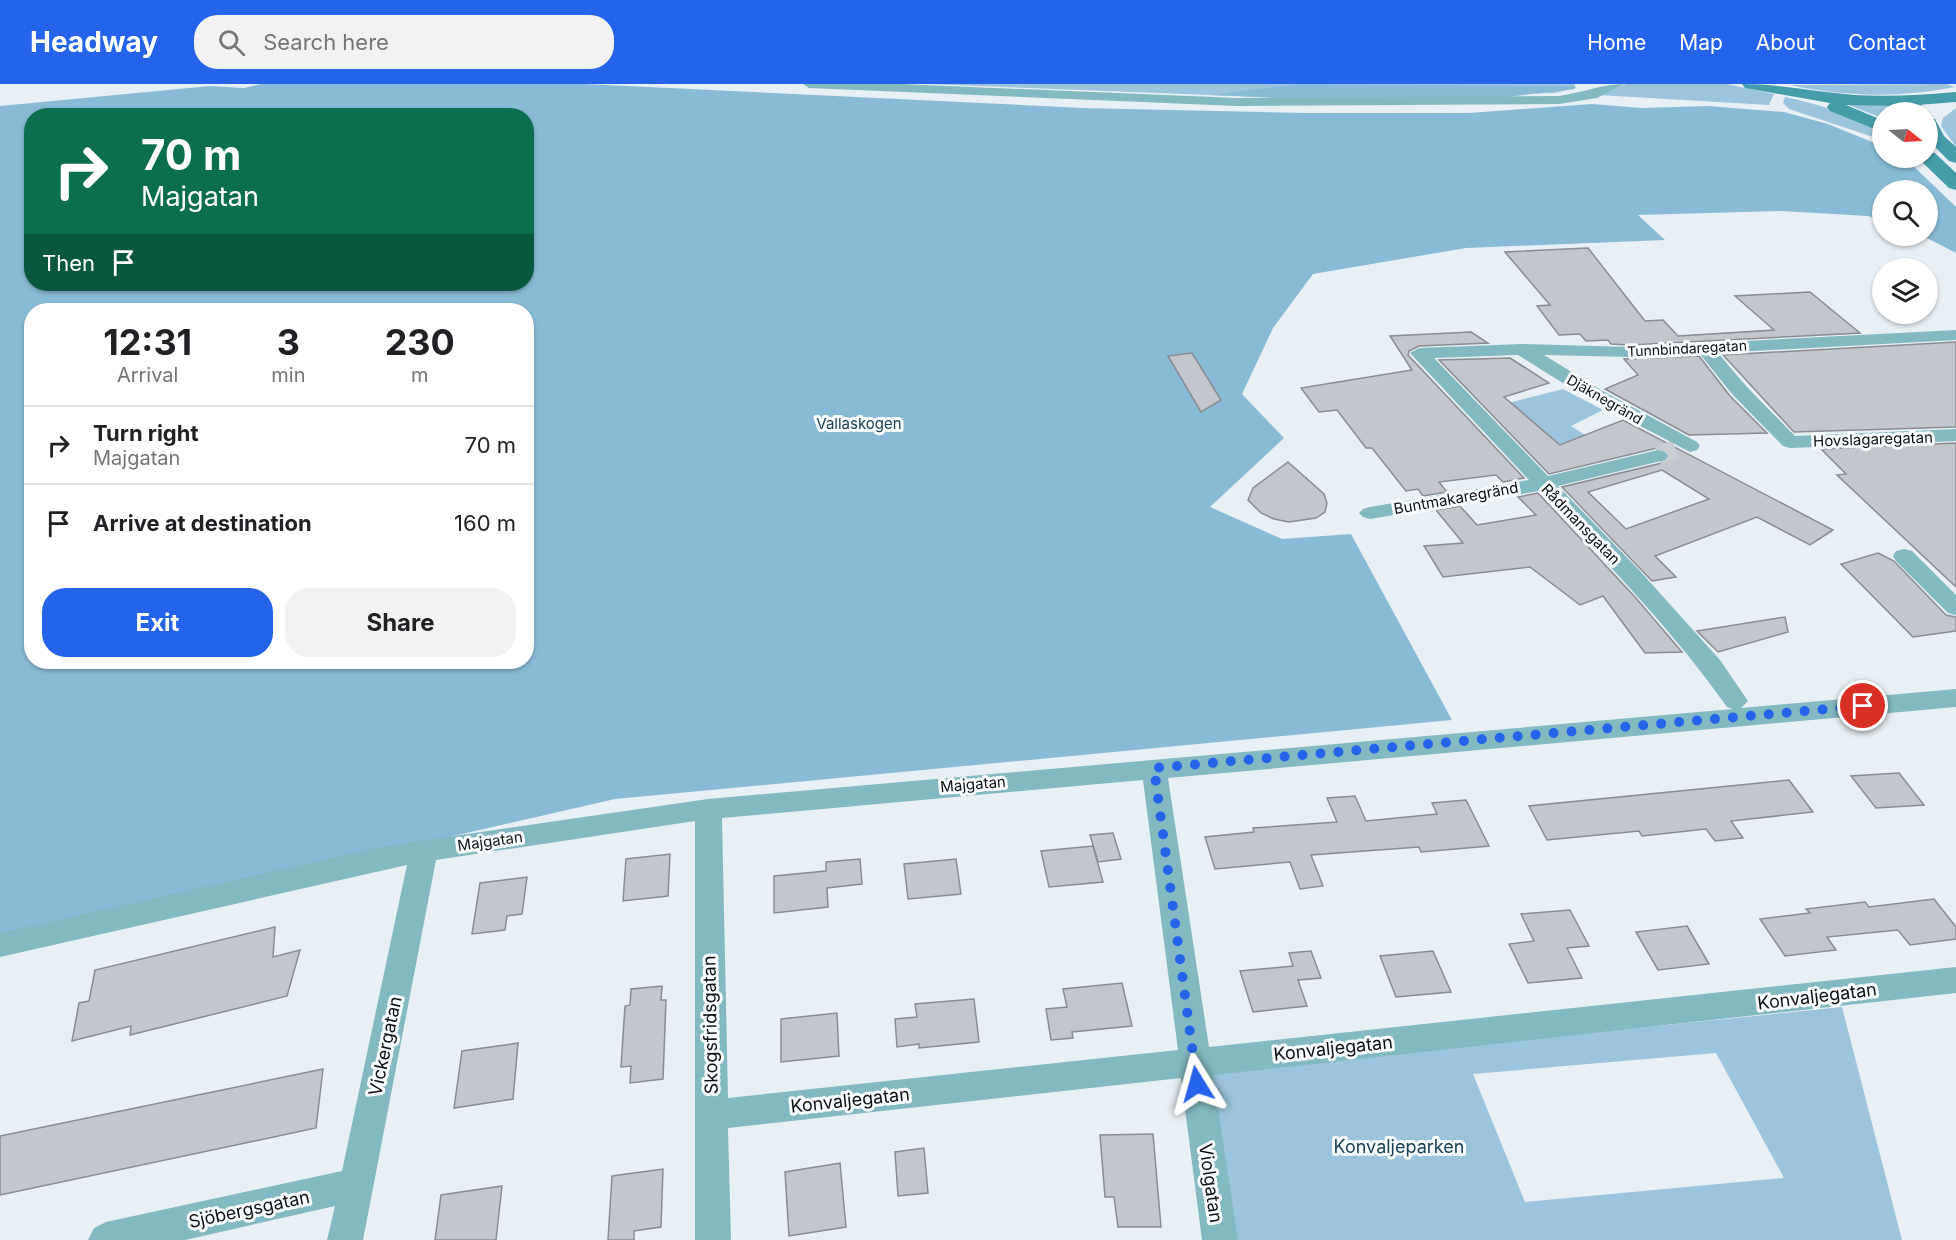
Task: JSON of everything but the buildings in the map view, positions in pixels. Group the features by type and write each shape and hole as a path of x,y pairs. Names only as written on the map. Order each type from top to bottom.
{"main road":[{"path":"1751,84 1846,111 1872,122"},
{"path":"1785,92 1893,101 1956,97"},
{"path":"1938,106 1956,97"},
{"path":"1938,141 1956,157"},
{"path":"1938,167 1956,184"}],"street":[{"path":"809,84 1237,102 1521,101 1575,98 1592,95 1618,84"},
{"path":"1521,101 1569,94 1602,84"},
{"name":"Tunnbindaregatan","path":"1419,353 1522,349 1630,352 1956,335"},
{"name":"Hovslagaregatan","path":"1705,348 1739,390 1790,442 1956,435"},
{"name":"Djäknegränd","path":"1522,349 1594,394 1675,450"},
{"name":"Rådmansgatan","path":"1419,353 1541,484 1632,576 1711,666 1736,701"},
{"name":"Buntmakaregränd","path":"1370,513 1541,484 1675,450"},
{"path":"1904,556 1956,608"},
{"name":"Majgatan","path":"0,945 307,875 424,851 708,809 1956,698"},
{"name":"Violgatan","path":"1154,768 1220,1240"},
{"name":"Skogsfridsgatan","path":"708,809 713,1240"},
{"name":"Vickergatan","path":"345,1240 424,851"},
{"name":"Konvaljegatan","path":"711,1115 1956,980"},
{"name":"Sjöbergsgatan","path":"106,1240 356,1185"}],"green space":[{"name":"Vallaskogen","path":"261,84 586,84 1084,108 1303,113 1469,113 1592,104 1642,108 1708,106 1784,112 1828,124 1872,142 1872,168 1915,168 1928,180 1872,180 1872,217 1781,211 1638,215 1665,240 1466,248 1313,274 1273,328 1242,394 1284,438 1210,507 1282,539 1351,534 1452,720 615,799 0,940 0,106 210,86 244,88"},
{"path":"926,84 1574,84 1576,88 1555,93 1285,98"},
{"path":"1298,84 1574,86 1575,89 1507,97 1285,98 1212,95"},
{"path":"1626,84 1727,84 1774,94 1769,105 1598,95"},
{"path":"1946,84 1955,87 1935,91 1872,95 1831,92 1790,85"},
{"path":"1785,97 1847,115 1872,126 1872,137 1789,109 1783,103"},
{"path":"1838,101 1881,102 1872,102 1872,114"},
{"path":"1956,108 1956,147 1941,126 1943,118"},
{"name":"Vallaskogen","path":"1938,190 1956,207 1956,253 1938,244"},
{"path":"1563,389 1603,410 1571,426 1585,435 1557,446 1509,403"},
{"name":"Konvaljeparken","path":"1842,1007 1902,1240 1236,1240 1212,1072","holes":["1716,1053 1784,1178 1525,1202 1473,1074"]}],"tunnel":[{"path":"1658,456 1677,449"}],"route":[{"path":"1197,1084 1154,768 1863,706"}]}
